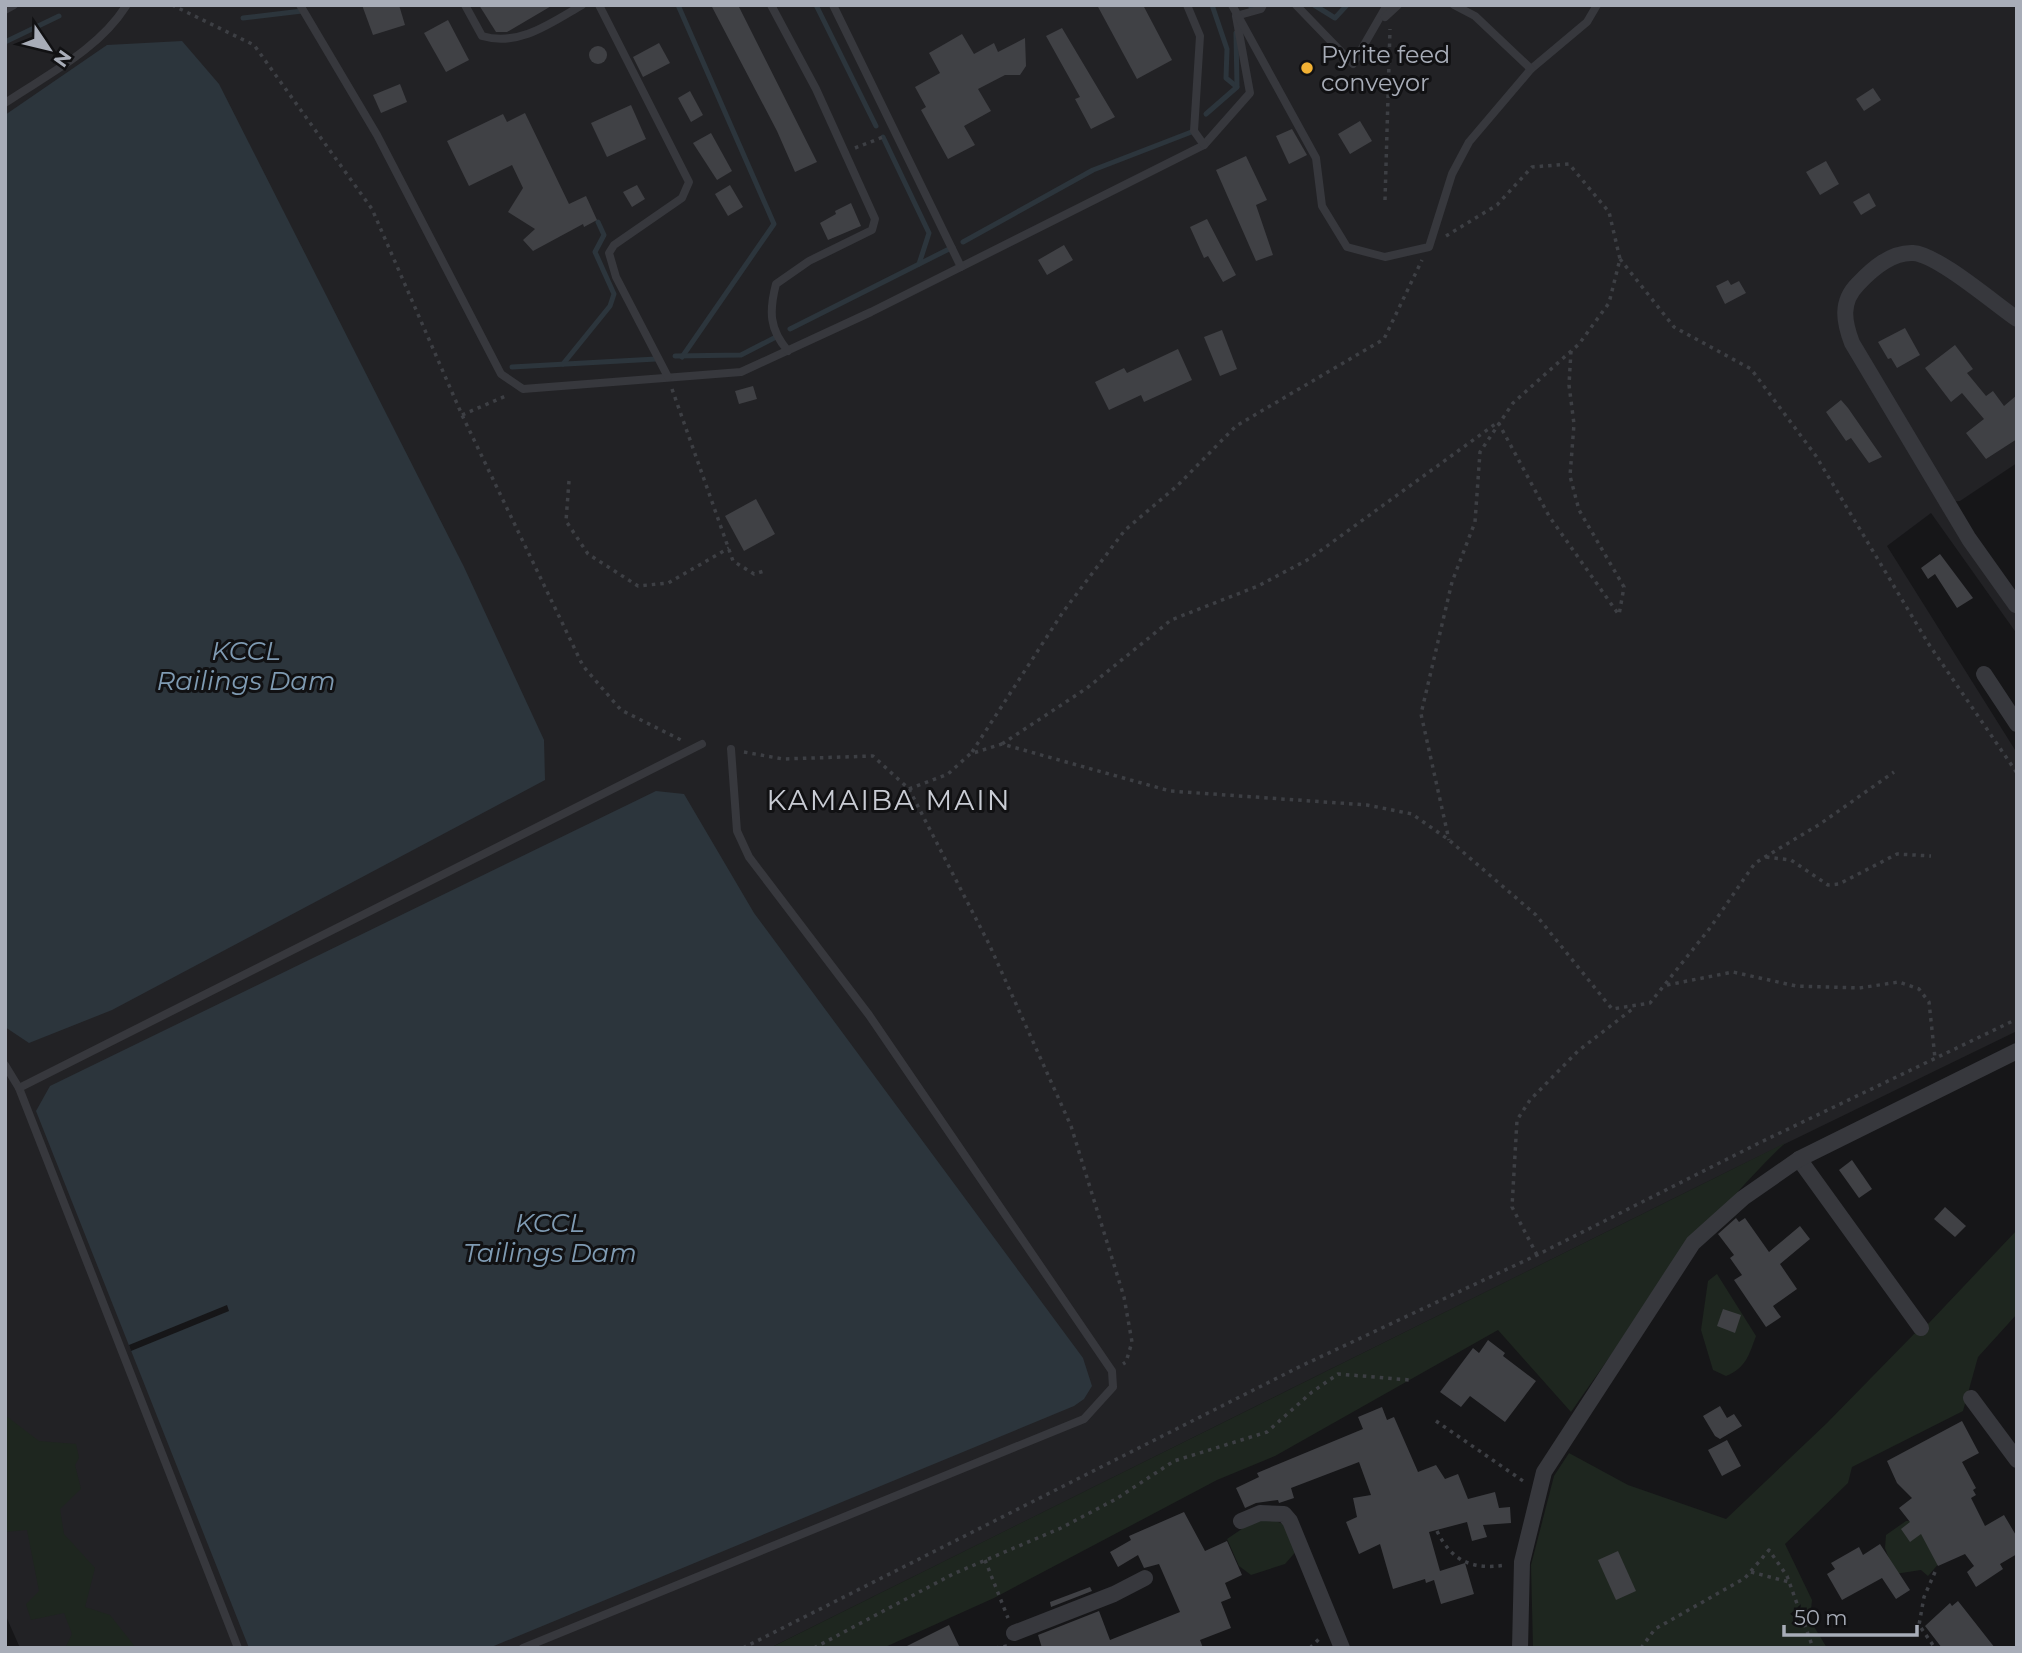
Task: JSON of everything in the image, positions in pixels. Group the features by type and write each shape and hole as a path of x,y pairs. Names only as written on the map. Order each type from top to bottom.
{"street":[{"path":"2016,605 1969,538 1852,343 1844,314 1854,287 1868,273 1888,260 1912,253 1934,259 2017,319"},
{"path":"1984,674 2017,724"},
{"path":"1520,1648 1522,1562 1544,1472 1693,1243 1742,1198 1799,1160 2017,1051"},
{"path":"1799,1160 1921,1328"},
{"path":"1971,1398 2017,1460"},
{"path":"1241,1521 1268,1512 1284,1514 1290,1521 1342,1648"},
{"path":"1015,1636 1145,1578"}],"lane":[{"path":"5,10 13,5"},
{"path":"465,5 482,36 500,41 531,34 583,5"},
{"path":"598,5 689,182 682,198 614,245 609,253 616,276 668,377"},
{"path":"771,5 816,89 875,219 872,230 809,261 776,284 771,304 773,325 776,337 788,351"},
{"path":"833,5 961,267"},
{"path":"1187,5 1200,36 1194,131 1204,145"},
{"path":"1232,5 1316,158 1322,206 1348,247 1385,257 1430,247 1452,174 1469,142 1531,69 1587,22 1597,5"},
{"path":"1236,16 1261,9 1263,5"},
{"path":"1296,5 1353,64 1392,7"},
{"path":"1454,5 1475,16 1531,69"},
{"path":"5,103 96,42 111,28 125,6"},
{"path":"304,7 377,135 501,374 523,388 741,372 961,267 1204,145 1250,93 1236,16"},
{"path":"19,1087 702,744"},
{"path":"523,1648 1084,1419 1113,1387 1112,1371 869,1015 749,858 737,831 731,749"},
{"path":"5,1065 19,1087 238,1648"}],"path":[{"path":"172,5 254,45 372,209 462,415 583,666 621,710 674,739 702,744"},
{"path":"1385,200 1392,7"},
{"path":"844,153 894,131"},
{"path":"909,789 948,774 971,754 1063,612 1125,530 1177,486 1236,426 1384,340 1430,247 1497,205 1532,167 1569,164 1609,212 1620,260 1674,327 1751,369 1816,456 1928,643 2017,773"},
{"path":"1449,840 1421,714 1452,582 1475,522 1480,452 1513,403 1571,351 1609,303 1620,260"},
{"path":"1498,422 1549,516 1619,615 1624,587 1579,510 1570,475 1574,424 1569,385 1571,351"},
{"path":"668,377 733,561 754,575 764,570"},
{"path":"462,415 523,388"},
{"path":"971,754 1002,744 1087,688 1171,620 1258,586 1309,559 1498,422"},
{"path":"569,481 566,521 573,532 588,554 638,586 668,583 729,548"},
{"path":"1002,744 1171,791 1367,805 1412,814 1449,840 1536,915 1612,1009 1650,1003 1710,928 1755,863 1820,824 1894,772"},
{"path":"731,749 783,759 873,756 909,789 989,944 1071,1126 1124,1297 1132,1342 1126,1362 1112,1371"},
{"path":"1765,857 1791,860 1828,885 1839,884 1896,854 1931,856"},
{"path":"1665,985 1733,972 1796,986 1859,988 1899,982 1919,989 1929,1002 1936,1058"},
{"path":"1537,1255 1512,1207 1517,1121 1530,1100 1578,1051 1637,1005"},
{"path":"743,1648 1299,1367 1537,1255 2017,1018"},
{"path":"814,1648 985,1560 1061,1528 1116,1499 1174,1461 1267,1432 1312,1392 1338,1374 1410,1380"},
{"path":"1436,1421 1539,1492"},
{"path":"1437,1531 1446,1548 1460,1559 1484,1568 1522,1562"},
{"path":"1641,1648 1655,1629 1745,1578 1769,1550 1789,1582 1813,1648"},
{"path":"985,1560 1015,1636"},
{"path":"1750,1572 1789,1582"},
{"path":"1935,1572 1924,1597 1919,1625 1935,1648"}],"shaded area":[{"path":"5,5 2017,5 2017,463 1960,501 1949,502 2017,600 2017,634 1931,513 1887,546 2017,753 2017,1031 1729,1171 770,1648 20,1648 5,1614"},
{"path":"1785,1143 1697,1239 1571,1412 1498,1330 1275,1456 1217,1480 994,1598 883,1648 770,1648"},
{"path":"2017,1230 2017,1314 1978,1357 1963,1411 1852,1467 1848,1483 1785,1544 1812,1600 1810,1620 1827,1648 1533,1648 1531,1565 1554,1476 1569,1453 1628,1485 1726,1519 1827,1423 1914,1334 1929,1323"},
{"path":"1717,1274 1756,1336 1742,1365 1726,1376 1713,1370 1701,1330 1708,1281"},
{"path":"5,1415 39,1441 76,1444 79,1458 75,1465 81,1489 60,1509 64,1534 95,1568 85,1607 110,1615 136,1648 65,1648 72,1634 64,1613 31,1620 26,1604 39,1591 27,1530 5,1532"},
{"path":"1272,1519 1287,1526 1299,1548 1285,1564 1251,1575 1239,1566 1227,1539 1255,1520"},
{"path":"1906,1521 1924,1521 1940,1562 1928,1576 1921,1570 1895,1574 1885,1548 1886,1535"}],"water":[{"name":"KCCL Railings Dam","path":"182,41 219,84 464,567 544,740 545,780 112,1010 29,1043 5,1027 5,115 107,45"},
{"name":"KCCL Tailings Dam","path":"656,791 684,794 754,913 1083,1358 1092,1386 1084,1399 1074,1406 489,1648 249,1648 36,1111 50,1086"}],"pier":[{"path":"227,1305 229,1311 131,1351 129,1345"}],"building":[{"path":"362,5 399,5 405,25 373,35"},
{"path":"479,5 553,5 507,32 496,32"},
{"path":"711,5 738,5 817,162 795,172 777,131"},
{"path":"1097,5 1143,5 1172,60 1137,79"},
{"path":"448,20 469,60 446,72 424,33"},
{"path":"1062,28 1115,117 1091,129 1075,99 1080,97 1046,36"},
{"path":"962,34 974,54 994,43 998,52 1025,38 1026,66 1020,75 1005,75 978,89 991,111 964,126 975,145 948,159 921,110 926,107 915,87 940,73 929,53"},
{"path":"659,43 670,63 643,77 633,57"},
{"path":"598,46 606,51 607,55 602,63 598,64 590,59 589,55 594,47"},
{"path":"400,84 407,102 381,113 373,95"},
{"path":"1873,88 1881,100 1864,111 1856,99"},
{"path":"690,91 703,115 691,122 678,98"},
{"path":"631,105 646,139 607,157 591,123"},
{"path":"525,113 569,204 586,196 597,220 584,227 583,224 533,251 523,240 535,229 508,212 523,188 512,165 469,186 447,141 503,114 507,122"},
{"path":"1360,121 1372,141 1350,154 1338,134"},
{"path":"1292,129 1307,155 1289,164 1276,136"},
{"path":"711,133 732,171 717,180 693,143"},
{"path":"1246,156 1267,200 1256,205 1273,255 1256,261 1216,170"},
{"path":"1826,161 1839,184 1820,195 1806,172"},
{"path":"637,185 645,199 632,207 623,192"},
{"path":"730,185 743,207 728,216 715,194"},
{"path":"1869,193 1876,206 1861,215 1853,202"},
{"path":"851,203 861,226 828,240 820,223"},
{"path":"1207,219 1236,275 1223,282 1208,256 1204,258 1190,227"},
{"path":"1064,245 1073,260 1047,275 1038,260"},
{"path":"1728,280 1731,285 1739,281 1746,293 1725,304 1716,286"},
{"path":"1905,328 1920,355 1897,368 1878,342"},
{"path":"1222,330 1237,369 1220,376 1204,337"},
{"path":"1955,345 1973,369 1967,373 1986,396 1993,391 2004,406 2017,395 2017,439 1986,459 1966,433 1984,419 1962,393 1951,402 1925,368"},
{"path":"1178,349 1192,380 1144,402 1141,395 1109,410 1095,382 1124,368 1127,373"},
{"path":"753,386 757,399 739,404 735,391"},
{"path":"1841,400 1882,457 1869,463 1851,438 1846,441 1826,412"},
{"path":"756,499 775,534 744,551 725,516"},
{"path":"1940,554 1973,598 1957,608 1935,574 1928,579 1921,568"},
{"path":"1852,1160 1872,1189 1859,1198 1839,1170"},
{"path":"1945,1207 1966,1226 1955,1237 1934,1219"},
{"path":"1736,1218 1739,1222 1745,1218 1769,1252 1800,1226 1810,1239 1780,1264 1797,1289 1773,1306 1781,1317 1766,1327 1734,1280 1742,1275 1730,1258 1734,1255 1718,1234"},
{"path":"1723,1309 1741,1315 1735,1333 1717,1326"},
{"path":"1488,1340 1505,1353 1503,1356 1536,1381 1505,1422 1470,1396 1461,1407 1440,1392 1473,1348 1479,1353"},
{"path":"1720,1406 1727,1418 1734,1414 1742,1426 1720,1439 1715,1436 1703,1416"},
{"path":"1382,1407 1387,1420 1394,1417 1418,1472 1436,1465 1445,1479 1458,1474 1468,1499 1495,1492 1499,1508 1510,1507 1511,1523 1483,1525 1487,1537 1472,1541 1467,1522 1429,1532 1440,1571 1465,1563 1474,1594 1441,1604 1434,1580 1426,1583 1425,1579 1393,1589 1380,1544 1359,1554 1346,1522 1357,1517 1353,1498 1371,1495 1359,1462 1291,1488 1294,1498 1279,1503 1278,1500 1256,1503 1245,1508 1236,1488 1259,1477 1257,1473 1363,1429 1358,1417"},
{"path":"1962,1421 1979,1453 1962,1462 1976,1488 1973,1490 1976,1495 1971,1498 1985,1526 2004,1515 2017,1537 2017,1554 2000,1564 2003,1569 1976,1587 1967,1572 1974,1566 1965,1554 1938,1566 1921,1534 1910,1542 1901,1529 1910,1522 1899,1508 1912,1498 1897,1483 1887,1461"},
{"path":"1727,1440 1741,1466 1722,1476 1708,1450"},
{"path":"1184,1512 1205,1551 1227,1541 1242,1575 1225,1583 1231,1598 1221,1602 1231,1628 1200,1640 1203,1648 1042,1648 1038,1635 1099,1611 1110,1640 1180,1612 1159,1564 1144,1568 1138,1555 1118,1567 1110,1552 1131,1540 1129,1536"},
{"path":"1880,1544 1910,1590 1896,1599 1882,1578 1842,1600 1827,1574 1835,1569 1831,1563 1859,1547 1863,1555"},
{"path":"1618,1551 1636,1591 1616,1600 1598,1560"},
{"path":"1090,1587 1092,1591 1051,1607 1050,1602"},
{"path":"1958,1601 1995,1648 1942,1648 1925,1626 1950,1603 1952,1606"},
{"path":"949,1625 960,1648 903,1648"}],"waterway":[{"path":"678,5 774,224 682,357"},
{"path":"816,5 876,126"},
{"path":"1212,5 1227,49 1226,78 1237,87"},
{"path":"1314,5 1335,18 1347,5"},
{"path":"243,18 302,11"},
{"path":"5,42 59,16"},
{"path":"1206,114 1237,87 1236,33"},
{"path":"963,242 1093,170 1194,131"},
{"path":"883,137 929,233 919,264"},
{"path":"563,364 610,306 614,294 595,252 604,235 598,222"},
{"path":"790,329 953,247"},
{"path":"675,356 741,355 776,337"},
{"path":"512,367 656,359"}],"place":[{"name":"Pyrite feed conveyor","path":"1307,68"}],"district":[{"name":"KAMAIBA MAIN","path":"889,800"}]}
